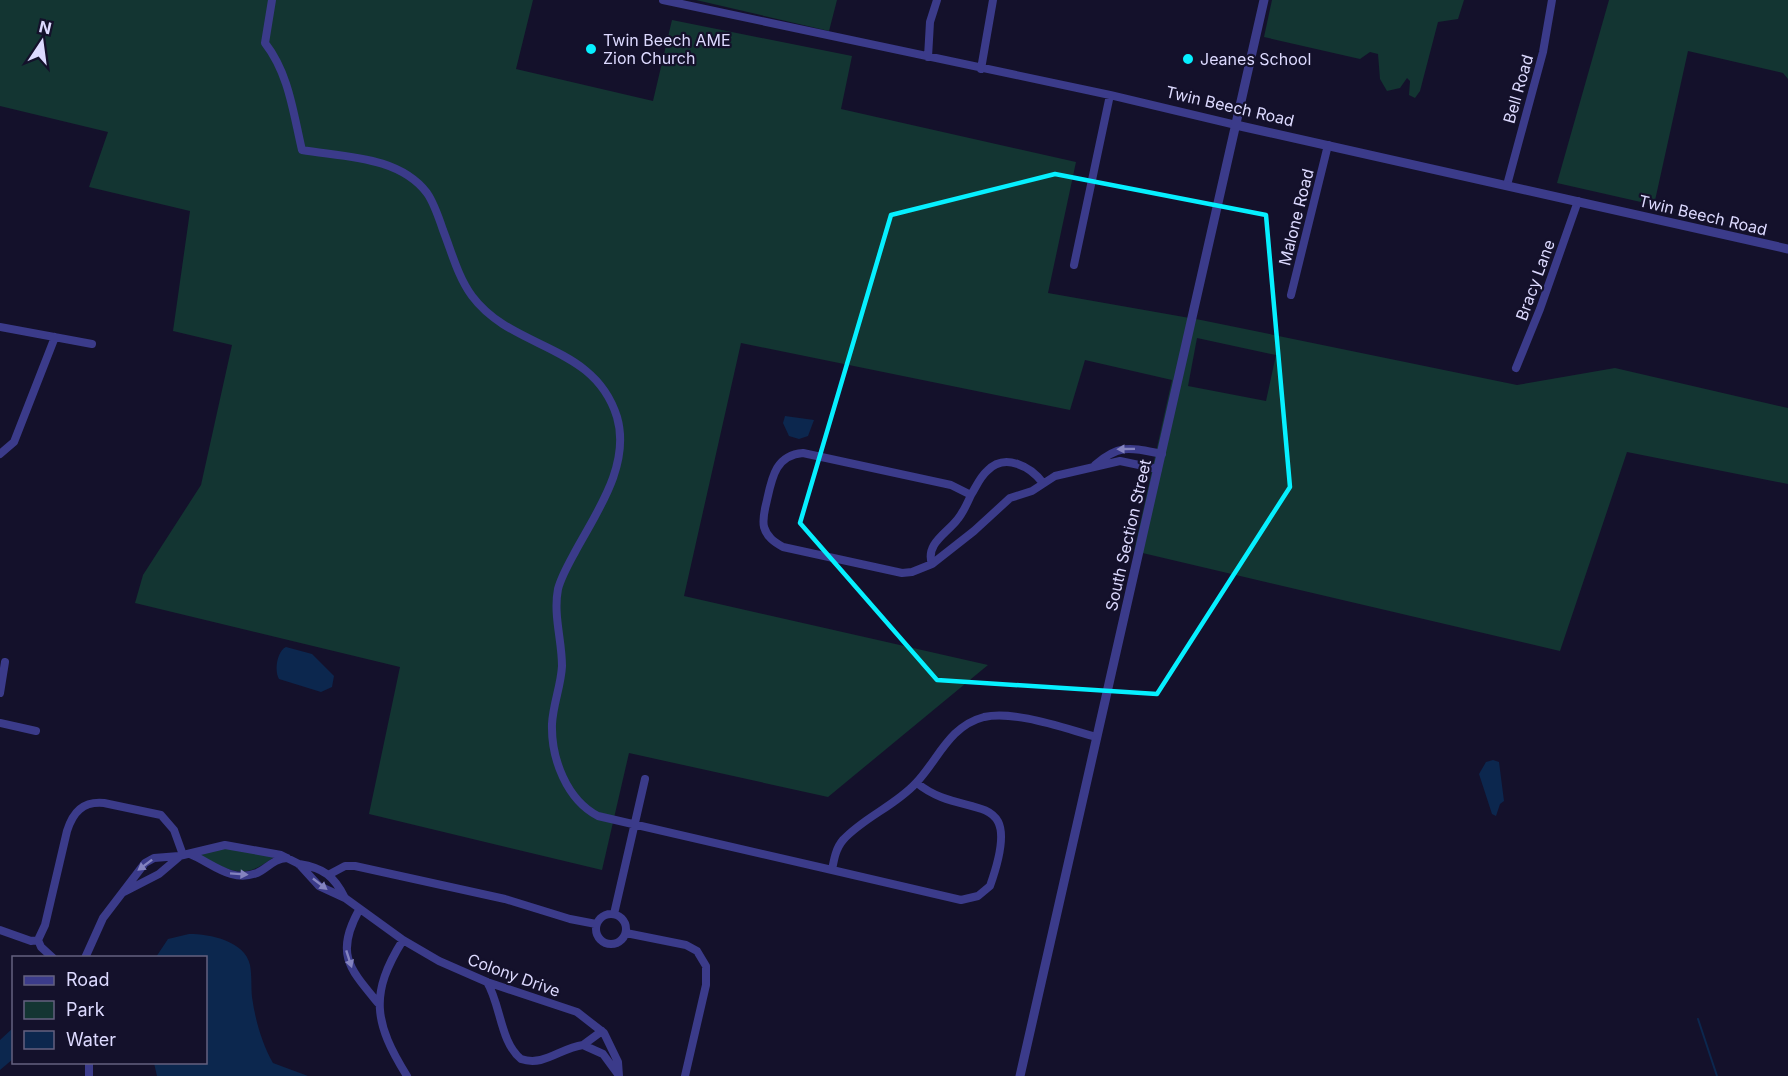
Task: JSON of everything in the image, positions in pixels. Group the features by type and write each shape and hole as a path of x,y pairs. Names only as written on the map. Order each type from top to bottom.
{"street":[{"path":"272,0 265,43 277,58 285,77 302,150 387,165 405,172 428,194 463,284 480,307 502,326 564,354 585,368 605,392 617,418 619,446 615,474 558,588 557,619 562,665 552,724 553,740 557,764 581,805 598,816 634,826 961,900 978,896 990,886 1002,837 996,820 983,807 933,796 917,783"},
{"name":"Twin Beech Road","path":"663,0 1110,95 1788,249"},
{"path":"928,57 930,22 937,0"},
{"path":"981,69 993,0"},
{"name":"South Section Street","path":"1020,1076 1264,0"},
{"name":"Bell Road","path":"1506,185 1543,52 1552,0"},
{"path":"1074,265 1110,95"},
{"name":"Malone Road","path":"1290,295 1328,145"},
{"name":"Bracy Lane","path":"1516,368 1540,309 1578,201"},
{"path":"0,327 92,344"},
{"path":"0,454 14,442 55,338"},
{"path":"1095,466 1109,453 1122,448 1162,454"},
{"path":"971,495 951,485 803,453 787,457 776,468 763,519 768,535 777,544 890,572 912,572 932,564 987,520 1010,498 1032,491 1055,476 1119,461 1158,470"},
{"path":"932,564 930,557 936,542 958,519 985,472 1001,463 1028,466 1044,483"},
{"path":"0,693 5,662"},
{"path":"832,870 842,841 917,783 957,731 984,717 1011,717 1097,737"},
{"path":"0,723 36,731"},
{"path":"614,914 645,779"},
{"path":"53,956 41,947 38,940 45,925 67,831 72,816 82,805 95,802 104,803 161,815 174,830 184,855 221,871 242,875 258,872 274,861 288,858"},
{"name":"Colony Drive","path":"85,956 103,918 145,863 154,858 184,855 200,849 225,845 271,852 299,864 322,869 330,874 345,898"},
{"path":"123,893 154,878 184,855"},
{"name":"Colony Drive","path":"299,864 319,886 345,898 403,940 439,961 487,982 577,1012 602,1032 616,1055 619,1076"},
{"path":"330,874 345,866 355,866 505,899 570,919 596,924"},
{"path":"359,910 348,930 345,943 347,959 378,1003 383,1025 407,1076"},
{"path":"605,914 614,914 625,922 626,933 617,943 607,944 598,938 596,924 605,914"},
{"path":"0,930 31,941 38,940"},
{"path":"626,933 686,945 697,951 706,966 706,985 685,1076"},
{"path":"378,1003 382,980 403,940"},
{"path":"487,982 494,995 510,1046 521,1059 537,1062 571,1047 583,1045 602,1032"},
{"path":"583,1045 603,1054 614,1064 619,1076"}],"highlighted area":[{"path":"1055,174 1266,215 1290,487 1157,694 937,680 800,523 891,215"}],"green space":[{"path":"0,0 533,0 516,69 653,101 672,20 852,56 841,109 1076,162 1048,293 1201,320 1517,385 1615,368 1788,408 1788,484 1627,452 1560,651 1134,551 1172,380 1085,360 1070,410 741,343 684,596 988,665 828,797 629,753 602,870 369,814 400,667 135,603 143,575 201,485 232,345 173,331 190,211 89,187 108,132 0,106","holes":["1197,338 1276,355 1266,401 1188,386"]},
{"path":"696,0 837,0 829,31"},
{"path":"1272,0 1464,0 1458,19 1438,22 1420,91 1415,98 1409,95 1410,81 1407,78 1400,88 1387,91 1380,79 1378,54 1370,52 1360,59 1264,37"},
{"path":"1609,0 1788,0 1788,79 1783,73 1688,51 1654,205 1557,183"},
{"path":"230,847 274,857 254,869 237,871 200,856 201,851"}],"water":[{"path":"785,416 814,420 808,436 799,439 789,436 783,423"},
{"path":"286,647 312,654 334,676 332,687 321,692 279,679 277,662 280,653"},
{"path":"1493,760 1499,762 1504,801 1500,804 1496,816 1492,814 1479,774 1486,762"},
{"path":"189,934 207,935 226,940 241,950 250,965 255,1014 269,1056 273,1063 308,1076 157,1076 154,1064 207,1064 207,956 157,956 168,939"},
{"path":"12,1029 12,1060 0,1070 0,1040"}],"waterway":[{"path":"1698,1019 1717,1076"}],"place":[{"name":"Twin Beech AME Zion Church","path":"591,49"},
{"name":"Jeanes School","path":"1188,59"}]}
